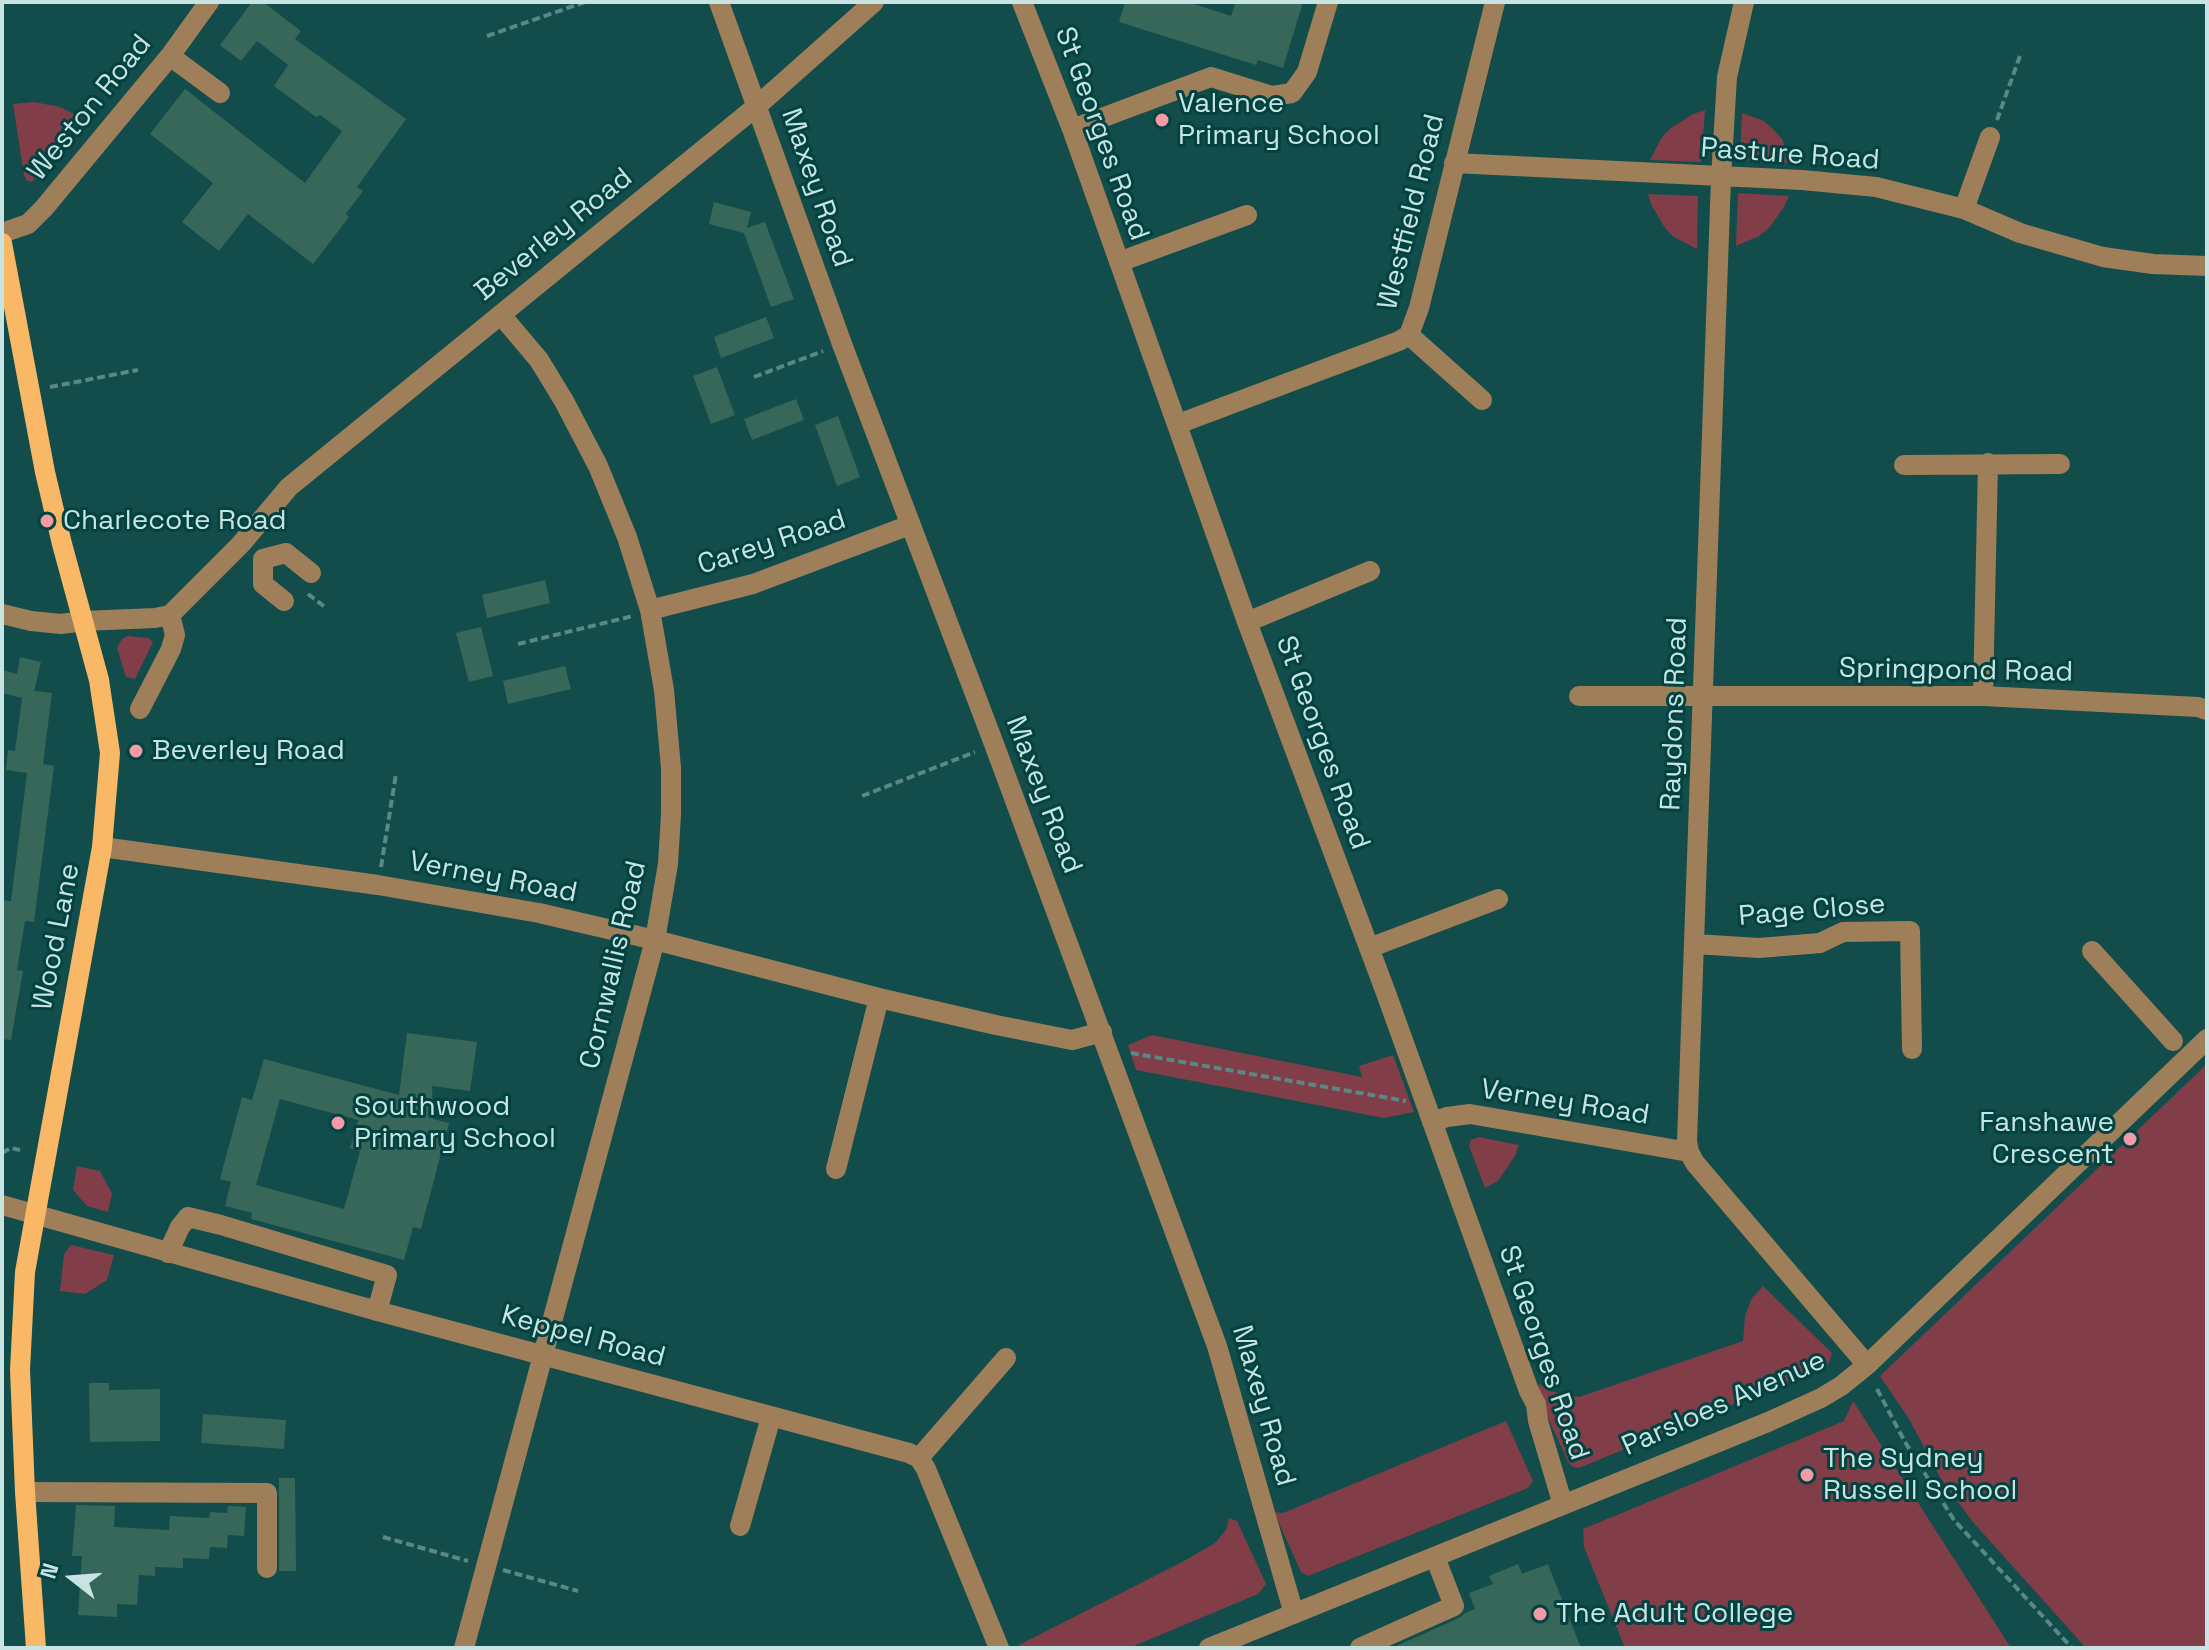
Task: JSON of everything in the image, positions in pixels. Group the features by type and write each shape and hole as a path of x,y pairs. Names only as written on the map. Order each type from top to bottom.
{"main road":[{"name":"Wood Lane","path":"2,243 62,544 99,680 110,753 102,847 25,1272 20,1370 36,1648"}],"street":[{"name":"Weston Road","path":"2,233 28,224 44,208 170,56 209,2"},
{"name":"Maxey Road","path":"719,2 842,344 1217,1346 1294,1614"},
{"name":"Beverley Road","path":"170,615 241,544 289,487 757,106 874,2"},
{"name":"St Georges Road","path":"1022,2 1072,129 1247,622 1536,1404 1538,1421 1563,1505"},
{"path":"1072,129 1211,77 1272,96 1292,93 1307,72 1328,2"},
{"name":"Westfield Road","path":"1178,424 1409,335 1419,308 1495,2"},
{"name":"Raydons Road","path":"1689,1152 1721,178 1727,77 1744,2"},
{"path":"170,56 220,93"},
{"path":"1964,209 1990,137"},
{"name":"Pasture Road","path":"1454,163 1802,180 1876,187 1964,209 2020,233 2103,257 2153,264 2207,266"},
{"path":"1119,262 1247,215"},
{"name":"Cornwallis Road","path":"464,1648 655,940 668,864 671,814 671,768 664,690 650,610 627,537 598,466 564,401 539,360 501,315"},
{"path":"1409,335 1482,400"},
{"path":"1983,696 1988,463"},
{"path":"1904,465 2060,464"},
{"name":"Carey Road","path":"650,610 753,584 910,525"},
{"path":"241,544 266,561"},
{"path":"266,561 286,553 311,573"},
{"path":"266,561 263,584 284,601"},
{"path":"1247,622 1370,571"},
{"path":"2,614 61,624 170,615 175,635 171,649 140,709"},
{"name":"Springpond Road","path":"1579,696 1983,696 2198,707 2207,710"},
{"name":"Verney Road","path":"102,847 378,885 539,913 879,998 1072,1040 1102,1032"},
{"path":"1369,948 1498,899"},
{"name":"Page Close","path":"1695,944 1759,948 1820,943 1843,932 1910,931 1912,1049"},
{"path":"2092,951 2173,1041"},
{"path":"836,1169 879,998"},
{"name":"Parsloes Avenue","path":"1209,1648 1800,1407 1841,1386 1867,1365 2207,1039"},
{"name":"Verney Road","path":"1432,1122 1470,1114 1689,1152"},
{"path":"1689,1152 1695,1163 1867,1365"},
{"name":"Keppel Road","path":"2,1205 377,1311 870,1442 919,1458"},
{"path":"168,1253 188,1217 387,1275 377,1311"},
{"path":"999,1648 919,1458 1006,1358"},
{"path":"740,1526 771,1417"},
{"path":"25,1492 267,1493 267,1568"},
{"path":"1360,1648 1454,1606 1435,1557"}],"path":[{"path":"487,36 585,2"},
{"path":"1990,137 2021,53"},
{"path":"754,377 842,344"},
{"path":"30,391 138,370"},
{"path":"518,644 650,610"},
{"path":"862,796 994,744"},
{"path":"378,885 396,774"},
{"path":"1124,1052 1415,1102"},
{"path":"2,1153 11,1148 20,1150"},
{"path":"1877,1389 1905,1442 1954,1520 2072,1648"}],"shaded area":[{"path":"34,102 60,107 82,118 32,182 26,180 24,175 13,104"},
{"path":"1705,110 1701,162 1650,160 1662,137 1671,128"},
{"path":"1742,113 1764,121 1773,129 1782,139 1790,163 1740,160"},
{"path":"1738,193 1789,196 1769,228 1736,246"},
{"path":"1648,194 1698,196 1697,249 1674,237 1665,228"},
{"path":"128,636 149,638 153,642 135,679 126,677 117,648"},
{"path":"1152,1035 1362,1077 1359,1066 1393,1055 1414,1112 1384,1118 1136,1070 1128,1045"},
{"path":"2207,1064 2207,1648 2086,1648 1972,1521 1940,1477 1909,1419 1880,1376"},
{"path":"1479,1137 1519,1145 1498,1181 1485,1188 1469,1146 1471,1140"},
{"path":"77,1166 100,1171 112,1194 108,1212 87,1206 73,1190"},
{"path":"71,1245 114,1255 107,1280 85,1294 60,1291 64,1254"},
{"path":"1763,1286 1832,1353 1828,1365 1579,1468 1568,1462 1534,1387 1540,1384 1549,1391 1579,1397 1743,1341 1745,1316 1752,1298"},
{"name":"The Sydney Russell School","path":"1853,1401 2011,1648 1625,1648 1584,1547 1583,1529 1844,1421"},
{"path":"1506,1421 1533,1481 1528,1488 1308,1576 1301,1572 1274,1512 1283,1513"},
{"path":"1229,1518 1237,1521 1266,1584 1258,1594 1129,1648 1020,1648 1019,1645 1215,1543 1226,1530"}],"building":[{"path":"252,2 263,2 301,31 295,39 406,119 357,187 363,191 346,214 349,217 313,264 248,214 219,251 182,222 213,183 150,134 185,89 305,183 342,131 320,115 316,117 274,86 288,65 257,41 241,61 220,45"},
{"path":"1125,2 1188,2 1231,16 1236,2 1303,2 1283,68 1258,60 1256,65 1119,22"},
{"path":"714,202 751,212 747,228 765,222 794,299 771,307 744,233 709,224"},
{"path":"766,317 774,338 721,358 714,337"},
{"path":"717,367 735,415 711,424 693,376"},
{"path":"796,399 804,420 752,440 744,419"},
{"path":"838,416 860,477 837,486 815,425"},
{"path":"545,580 550,603 487,618 482,595"},
{"path":"481,627 493,676 469,682 456,633"},
{"path":"20,657 41,662 34,691 52,693 43,764 54,766 34,922 25,921 17,970 23,971 11,1040 2,1039 2,900 11,901 27,773 6,770 8,750 15,751 22,698 2,693 2,670 17,674"},
{"path":"565,666 571,689 508,704 503,681"},
{"path":"407,1033 477,1042 470,1091 432,1086 433,1119 449,1123 421,1229 413,1227 404,1260 251,1219 252,1213 225,1206 231,1182 220,1179 242,1097 252,1100 264,1059 399,1095","holes":["280,1099 358,1120 350,1148 360,1151 344,1209 256,1185"]},
{"path":"89,1383 109,1383 109,1390 160,1389 160,1441 90,1442"},
{"path":"203,1414 286,1420 284,1449 201,1443"},
{"path":"279,1478 295,1478 296,1571 279,1571"},
{"path":"76,1505 115,1506 114,1527 169,1530 170,1516 209,1518 210,1512 227,1513 228,1506 246,1507 244,1536 228,1535 227,1548 210,1547 209,1559 183,1558 183,1568 155,1567 155,1576 139,1575 137,1605 117,1604 117,1617 78,1615 82,1556 72,1556"},
{"path":"1518,1564 1522,1574 1548,1564 1581,1648 1392,1648 1475,1609 1469,1593 1493,1584 1489,1576"}],"place":[{"name":"Valence Primary School","path":"1162,120"},
{"name":"Charlecote Road","path":"47,521"},
{"name":"Beverley Road","path":"136,751"},
{"name":"Southwood Primary School","path":"338,1123"},
{"name":"Fanshawe Crescent","path":"2130,1139"},
{"name":"The Sydney Russell School","path":"1807,1475"},
{"name":"The Adult College","path":"1540,1614"}]}
